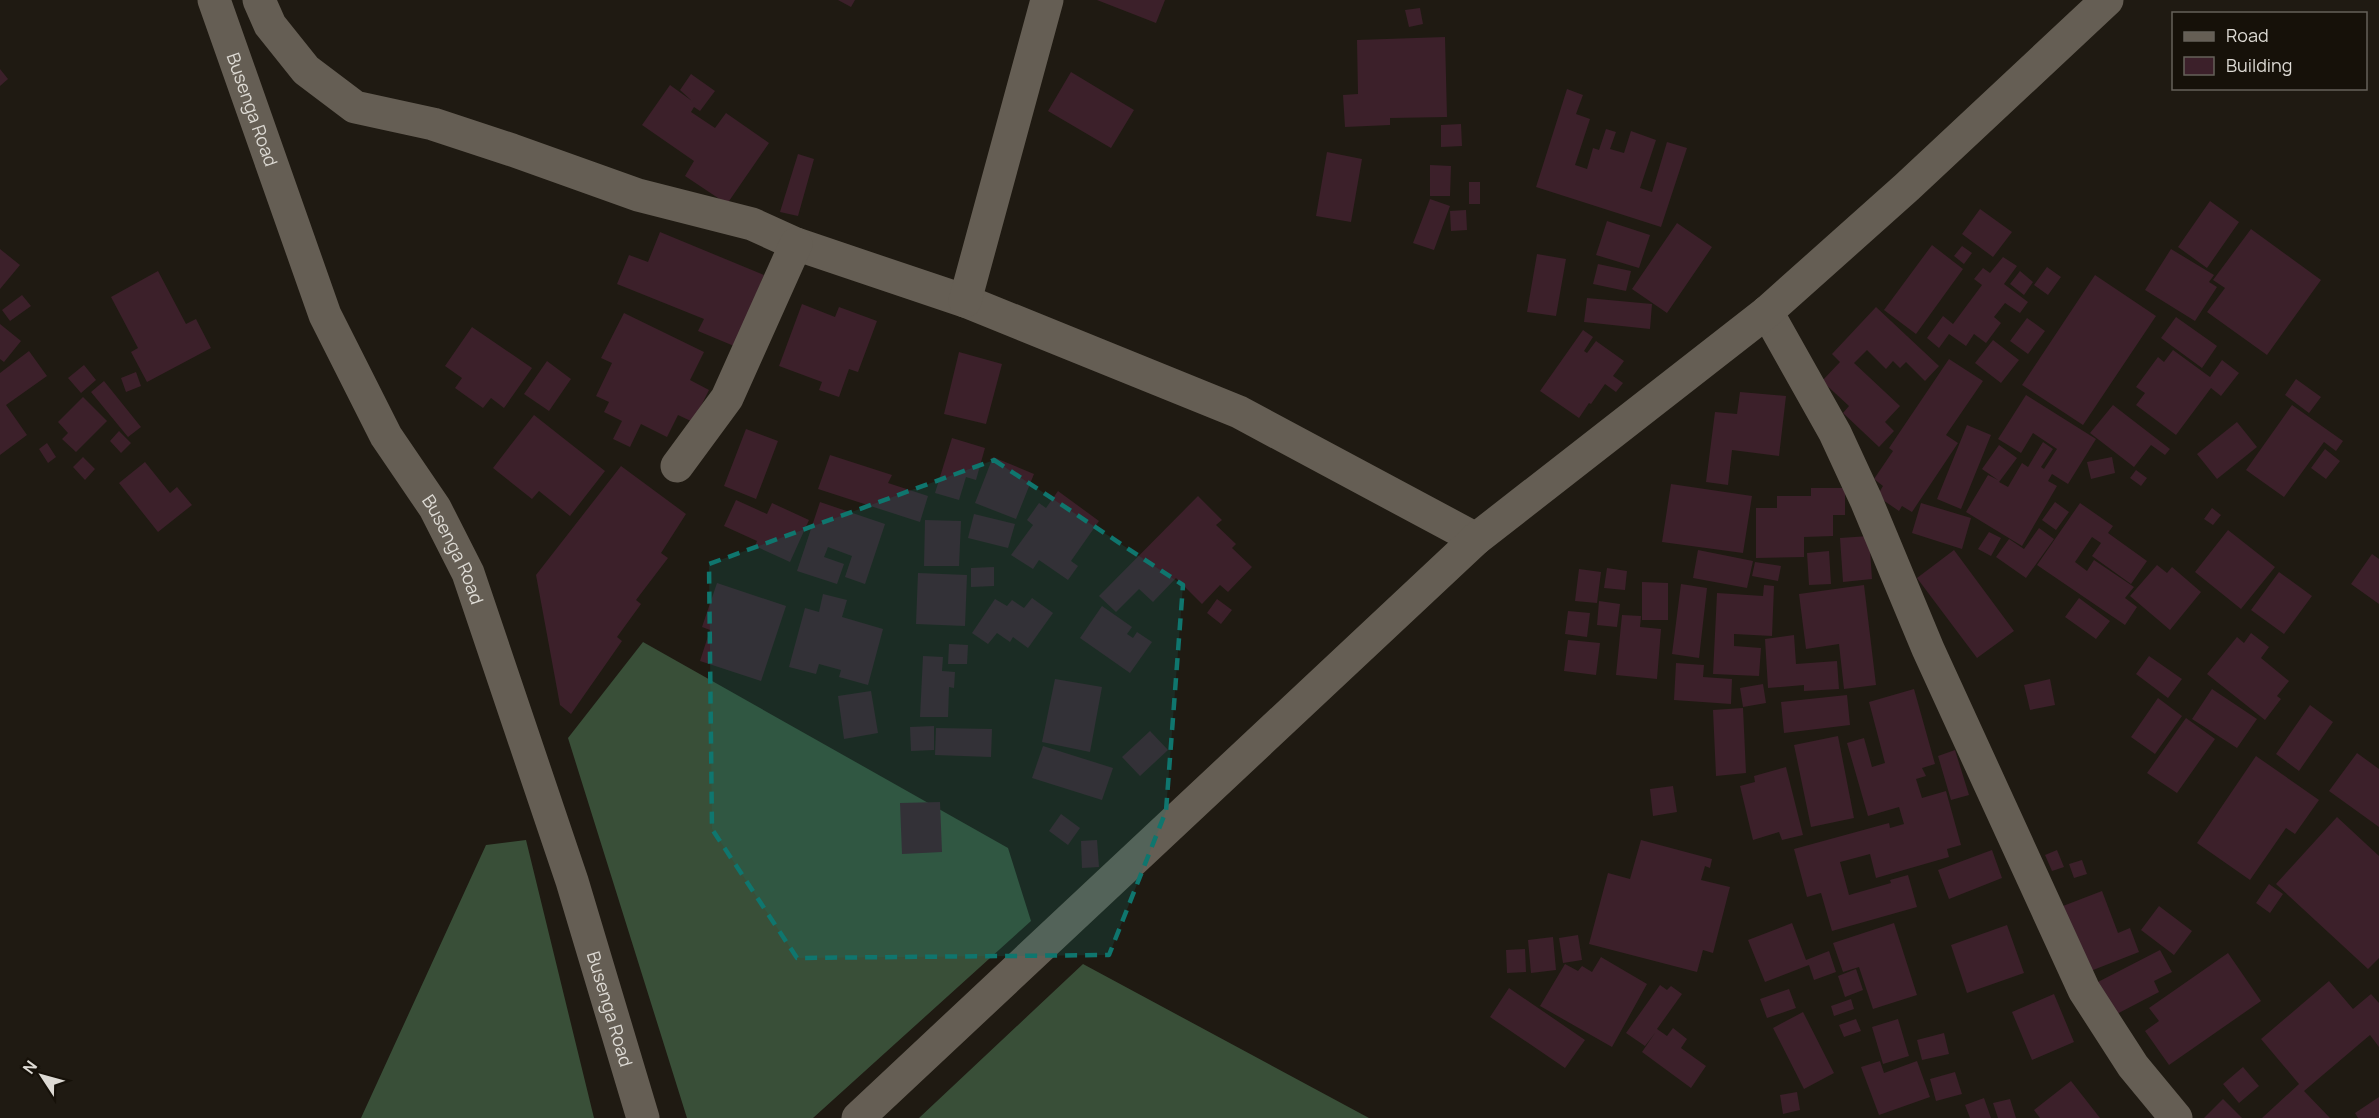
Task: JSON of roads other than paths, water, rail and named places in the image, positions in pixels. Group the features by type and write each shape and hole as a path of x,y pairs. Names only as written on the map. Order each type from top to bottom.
{"street":[{"name":"Busenga Road","path":"214,0 325,315 386,436 435,508 468,573 572,881 643,1118"},
{"path":"259,0 270,25 306,70 354,108 433,124 638,195 752,225 796,244 965,301 1239,412 1476,538"},
{"path":"965,301 1047,0"},
{"path":"858,1118 1476,538 1767,312 1907,187 2107,0"},
{"path":"677,466 727,398 796,244"},
{"path":"1767,312 1835,433 1866,500 1928,649 2084,990 2133,1066 2176,1118"}]}
